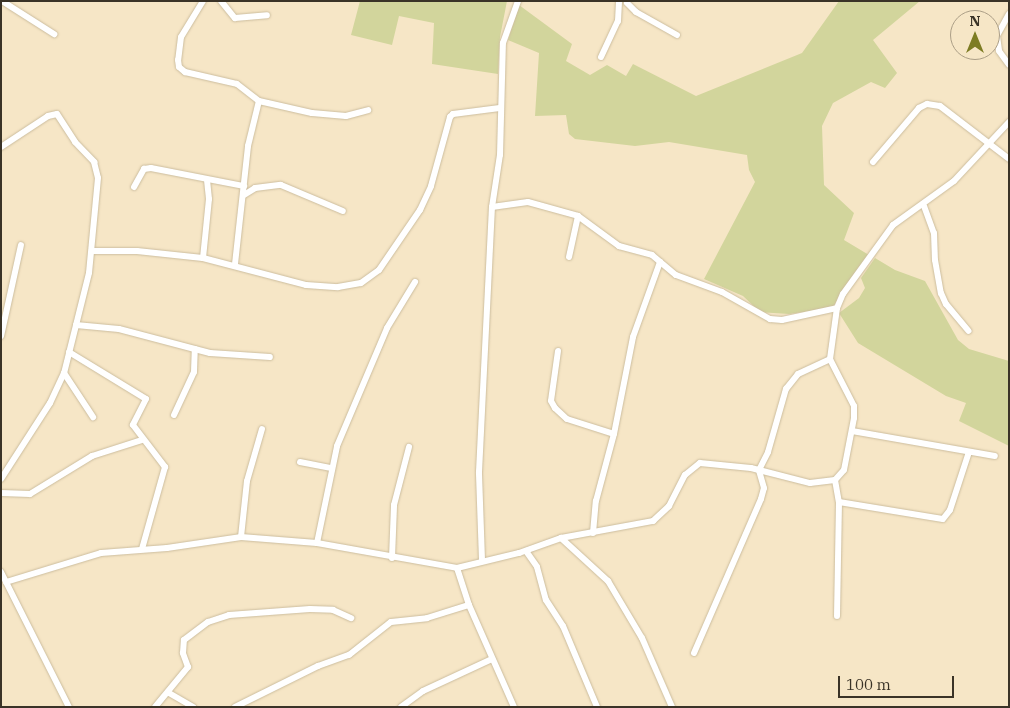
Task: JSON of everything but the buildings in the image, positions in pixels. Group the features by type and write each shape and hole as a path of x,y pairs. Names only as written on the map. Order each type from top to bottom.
{"street":[{"path":"2,1 54,34"},
{"path":"203,1 182,37 178,67 185,72 237,84 259,101 333,116 353,115 368,110"},
{"path":"221,1 235,18 267,15"},
{"path":"482,560 479,472 492,207 500,155 502,43 518,1"},
{"path":"601,57 618,21 619,1 628,2 636,12 677,34"},
{"path":"1009,14 997,36 999,51 1009,65"},
{"path":"235,264 248,146 259,101"},
{"path":"873,162 919,108 927,104 940,106 987,145 1009,159"},
{"path":"93,251 136,251 203,258 235,264 306,284 338,287 372,279 420,210 431,186 450,117 453,114 500,108"},
{"path":"1,147 48,116 60,116 70,136 97,167 93,251 64,373 50,404 1,479"},
{"path":"6,582 101,553 241,537 317,543 392,558 457,568 482,560 526,551 561,538 593,533 661,516 685,474 700,463 759,470 810,483 835,480 844,470 852,431 854,406 830,359 837,308 844,294 893,225 924,206 954,181 1009,122"},
{"path":"134,187 148,168 200,176 207,181 244,186"},
{"path":"203,258 209,199 207,181"},
{"path":"244,196 255,188 281,185 342,211"},
{"path":"492,207 528,202 578,216 618,246 640,250 660,262 676,275 722,292 770,320 782,320 837,308"},
{"path":"924,206 934,233 934,260 941,293 946,304 969,330"},
{"path":"568,257 578,216"},
{"path":"1,336 21,245"},
{"path":"593,533 598,492 614,434 633,337 660,262"},
{"path":"317,543 329,496 331,468 346,422 379,343 397,307 415,282"},
{"path":"76,325 119,329 194,349 233,356 270,357"},
{"path":"174,415 194,372 194,349"},
{"path":"558,350 551,401 555,408 568,419 614,434"},
{"path":"69,352 146,399 133,424 142,440 165,466 142,549"},
{"path":"694,653 761,499 764,488 759,470 792,381 798,374 830,359"},
{"path":"64,373 93,417"},
{"path":"241,537 247,481 262,429"},
{"path":"852,431 995,456"},
{"path":"1,493 30,494 92,456 142,440"},
{"path":"392,558 394,505 409,447"},
{"path":"839,502 943,519 950,510 969,452"},
{"path":"300,462 331,468"},
{"path":"835,480 839,502 837,616"},
{"path":"561,538 608,581 642,638 672,707"},
{"path":"526,551 537,567 546,600 563,626 597,707"},
{"path":"457,568 469,605 514,707"},
{"path":"1,572 69,707"},
{"path":"235,707 318,666 349,655 391,622 428,618 469,605"},
{"path":"155,707 169,693 188,667 183,653 184,640 214,619 248,613 310,609 333,610 351,618"},
{"path":"401,707 424,690 492,659"},
{"path":"169,693 193,707"}],"green space":[{"path":"360,1 507,1 500,37 498,74 432,64 434,23 399,16 392,45 351,35"},
{"path":"839,1 920,1 873,40 897,73 885,88 871,82 833,103 822,126 824,185 854,213 844,240 869,255 832,308 789,314 760,312 743,296 704,279 755,182 749,170 747,155 669,142 635,146 575,139 569,134 566,115 535,116 539,53 508,40 519,5 572,44 566,61 590,75 607,65 626,76 633,64 696,96 802,53"},
{"path":"875,258 895,270 925,281 958,340 969,349 1009,361 1009,446 959,421 966,403 946,396 858,343 839,313 859,298 865,288 861,278"}]}
